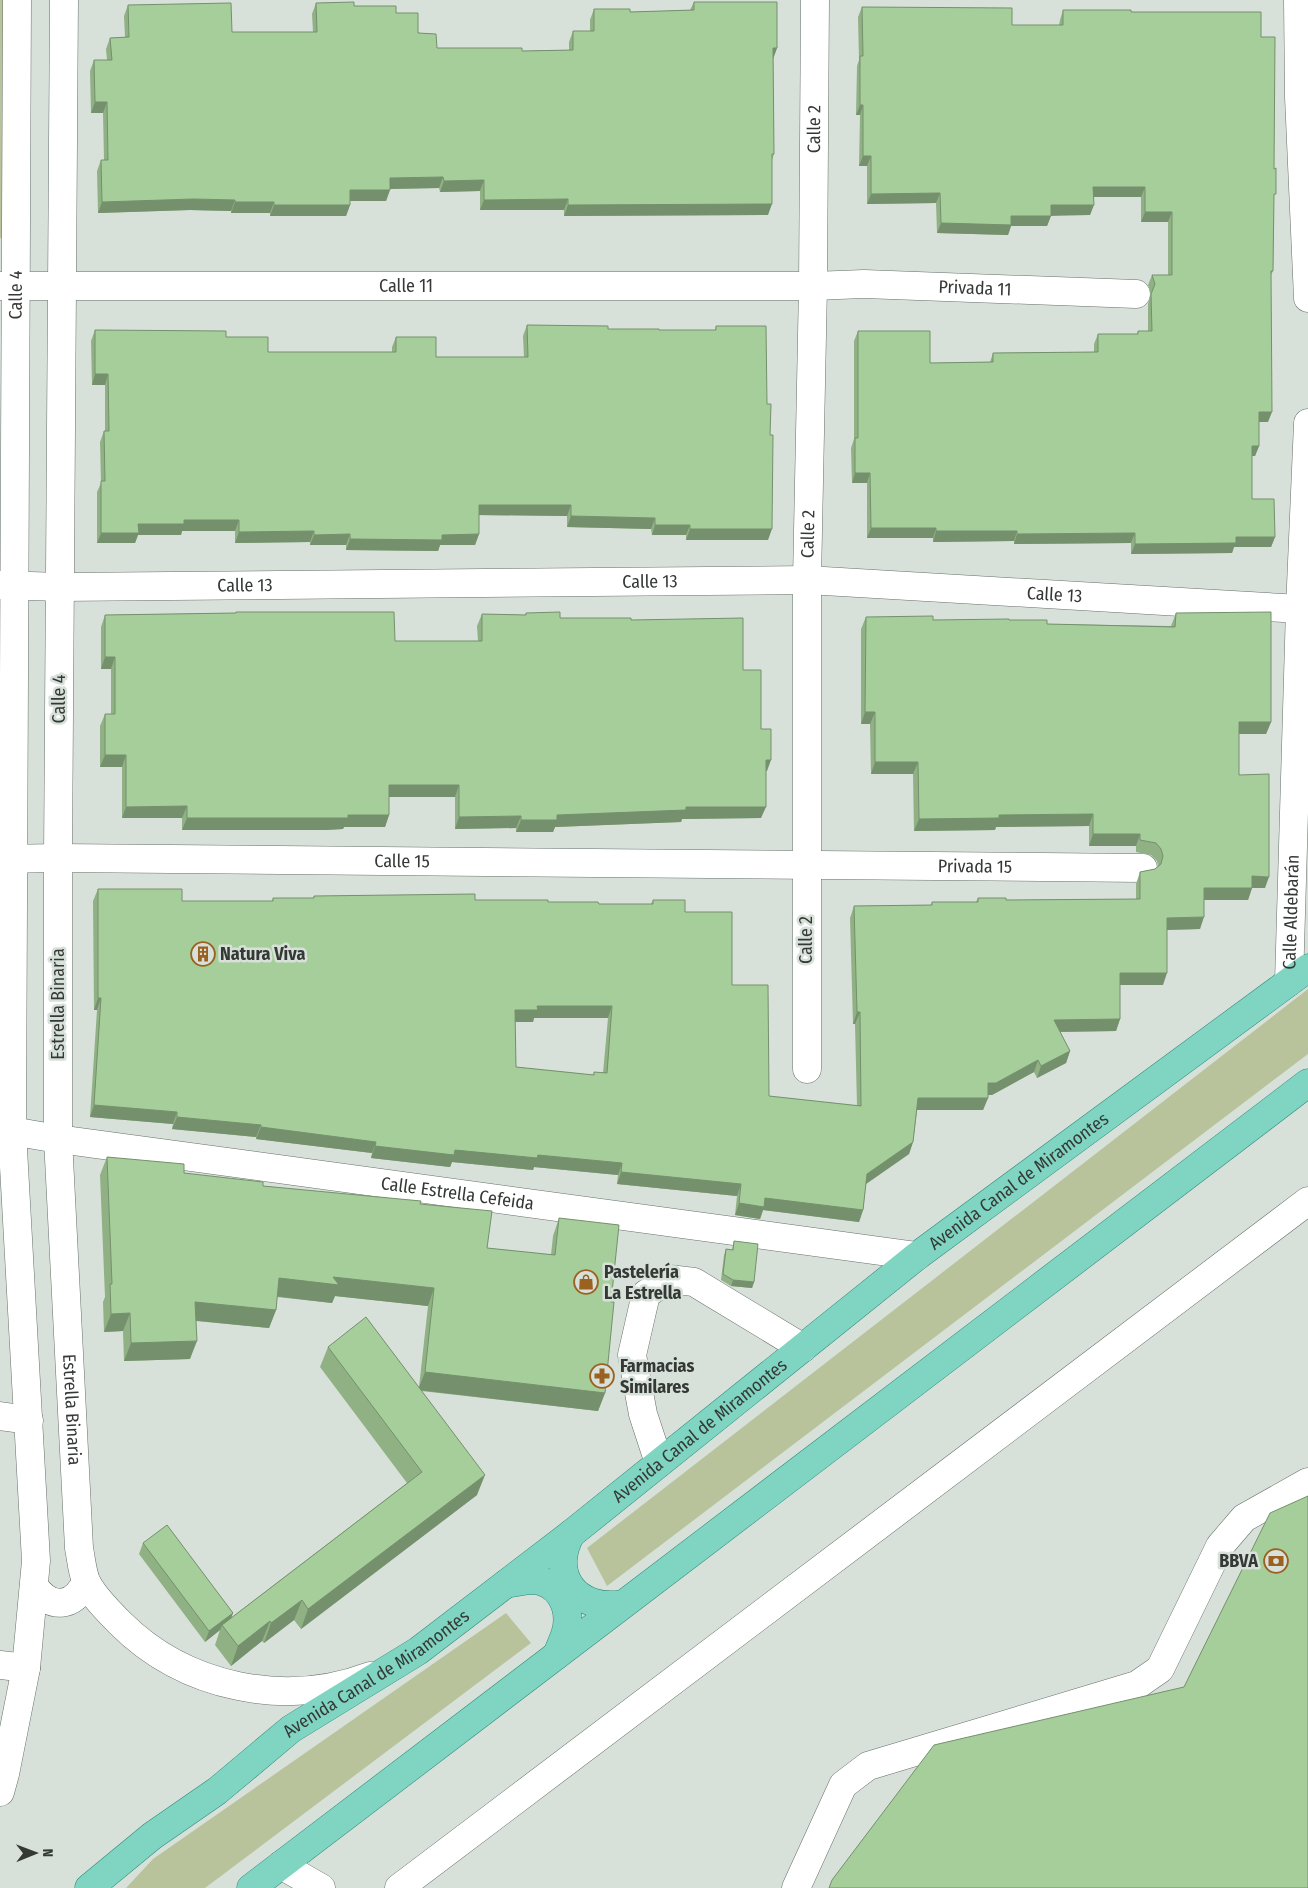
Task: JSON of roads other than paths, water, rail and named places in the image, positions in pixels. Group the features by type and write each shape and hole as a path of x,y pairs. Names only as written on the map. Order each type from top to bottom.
{"main road":[{"name":"Avenida Canal de Miramontes","path":"89,1888 152,1836 217,1791 291,1729 418,1651 571,1534 917,1256 1299,975"},
{"path":"250,1888 1308,1083"},
{"path":"571,1534 565,1545 563,1557 564,1569 574,1591 584,1600 597,1605 623,1604"},
{"path":"506,1584 533,1580 544,1582 554,1587 561,1596 566,1607 567,1628 556,1655"}],"street":[{"name":"Calle 4","path":"6,859 8,286 17,0"},
{"name":"Calle 4","path":"58,858 64,0"},
{"name":"Calle 2","path":"807,1069 807,580 816,0"},
{"path":"1298,0 1303,96 1308,298"},
{"name":"Privada 11","path":"813,286 864,284 1136,294"},
{"name":"Calle 11","path":"8,286 813,286"},
{"name":"Calle Aldebarán","path":"1299,975 1300,609 1308,423"},
{"name":"Calle 13","path":"7,585 60,587 807,580 1300,609"},
{"name":"Estrella Binaria","path":"58,858 58,1139 79,1548 86,1582 111,1614 129,1632 156,1652 192,1672 250,1688 286,1692 320,1689 355,1681 388,1669 418,1651"},
{"path":"0,1792 5,1774 13,1666 34,1586 36,1561 29,1420 6,1130 6,859"},
{"name":"Calle 15","path":"6,859 806,864"},
{"name":"Privada 15","path":"806,864 1143,868"},
{"name":"Calle Estrella Cefeida","path":"6,1130 58,1139 917,1256"},
{"path":"399,1888 1308,1201"},
{"path":"659,1463 643,1414 632,1355 646,1294 669,1279 694,1282 803,1348"},
{"path":"0,1416 29,1420"},
{"path":"796,1888 843,1785 868,1766 1138,1685 1160,1669 1220,1546 1244,1518 1308,1482"},
{"path":"34,1586 41,1596 51,1602 63,1603 73,1599 81,1592 86,1582"},
{"path":"281,1865 321,1888"}],"place":[{"name":"Natura Viva","path":"203,954"},
{"name":"Pastelería La Estrella","path":"586,1282"},
{"name":"Farmacias Similares","path":"602,1376"},
{"name":"BBVA","path":"1276,1561"}]}
